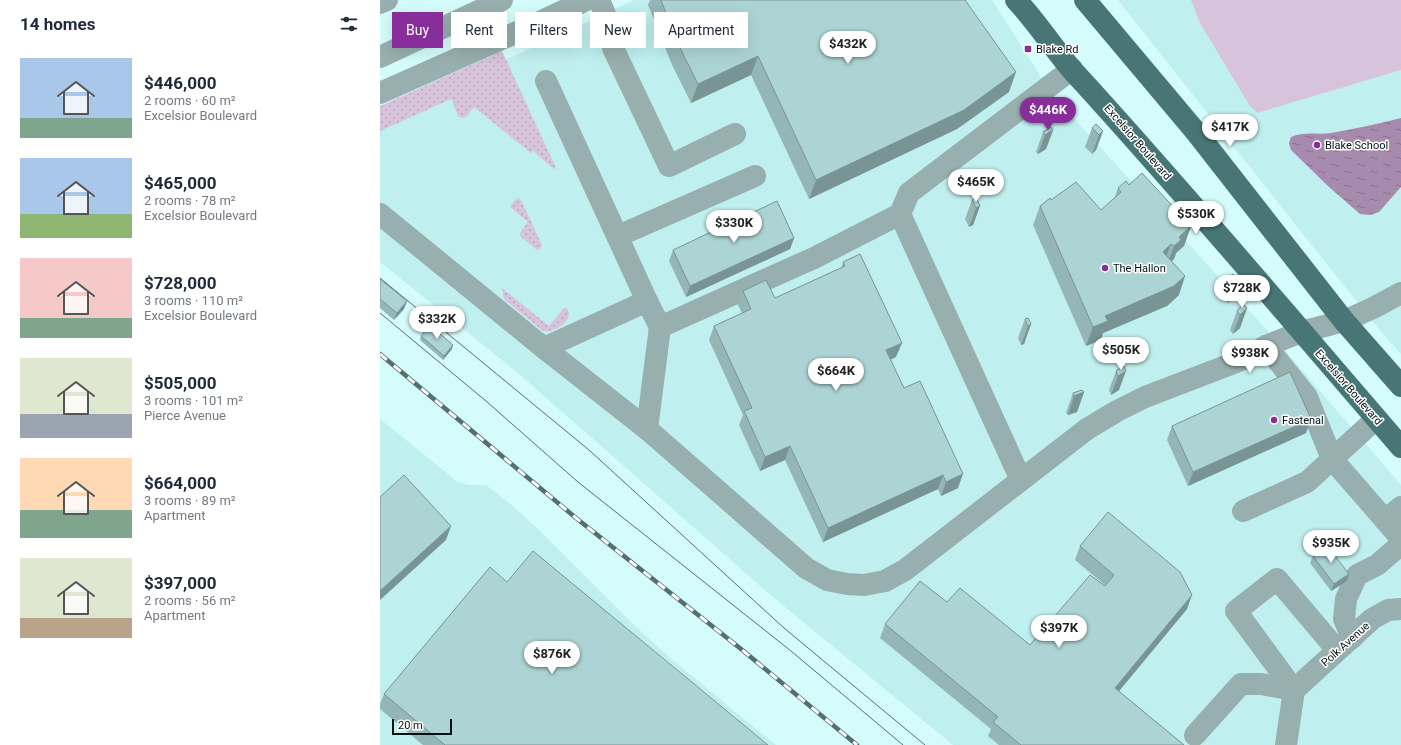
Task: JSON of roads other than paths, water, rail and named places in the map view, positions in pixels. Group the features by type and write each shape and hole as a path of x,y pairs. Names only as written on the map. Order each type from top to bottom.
{"main road":[{"name":"Excelsior Boulevard","path":"1016,0 1072,69 1096,94 1401,447"},
{"path":"1085,0 1196,132 1344,321 1401,386"}],"street":[{"path":"380,3 386,0"},
{"path":"380,57 502,0"},
{"path":"380,93 586,0"},
{"path":"599,0 613,48 669,166 735,134"},
{"path":"660,327 814,258 900,214 909,193 1072,69"},
{"path":"546,81 660,327 647,429"},
{"path":"618,236 755,176"},
{"path":"380,214 544,348 647,429 806,568 827,580 847,584 864,585 885,581 905,570 1087,429 1116,411 1145,397 1239,361 1266,346 1301,332 1344,321 1401,293"},
{"path":"900,214 1021,480"},
{"path":"544,348 647,301"},
{"path":"1266,346 1306,397 1332,459 1393,513 1399,536 1399,546 1377,565 1357,575 1346,599 1344,644"},
{"path":"1243,511 1307,482 1376,419"},
{"path":"1286,745 1294,690 1236,611 1277,579 1344,644"},
{"name":"Polk Avenue","path":"1294,690 1372,619 1388,610 1401,609"},
{"path":"1195,735 1241,684 1261,684 1294,690"}],"water":[{"path":"1401,118 1401,187 1379,212 1370,215 1360,214 1329,187 1291,150 1289,143 1291,137 1300,134 1326,134"}],"tram line":[{"path":"380,278 589,450 784,628 925,745"},
{"path":"380,313 486,401 578,482 791,651 903,745"}],"railway":[{"path":"380,354 576,518 741,649 857,745"}],"place":[{"name":"Blake Rd","path":"1028,49"},
{"name":"Blake School","path":"1317,145"},
{"name":"The Hallon","path":"1105,268"},
{"name":"Fastenal","path":"1274,420"}]}
